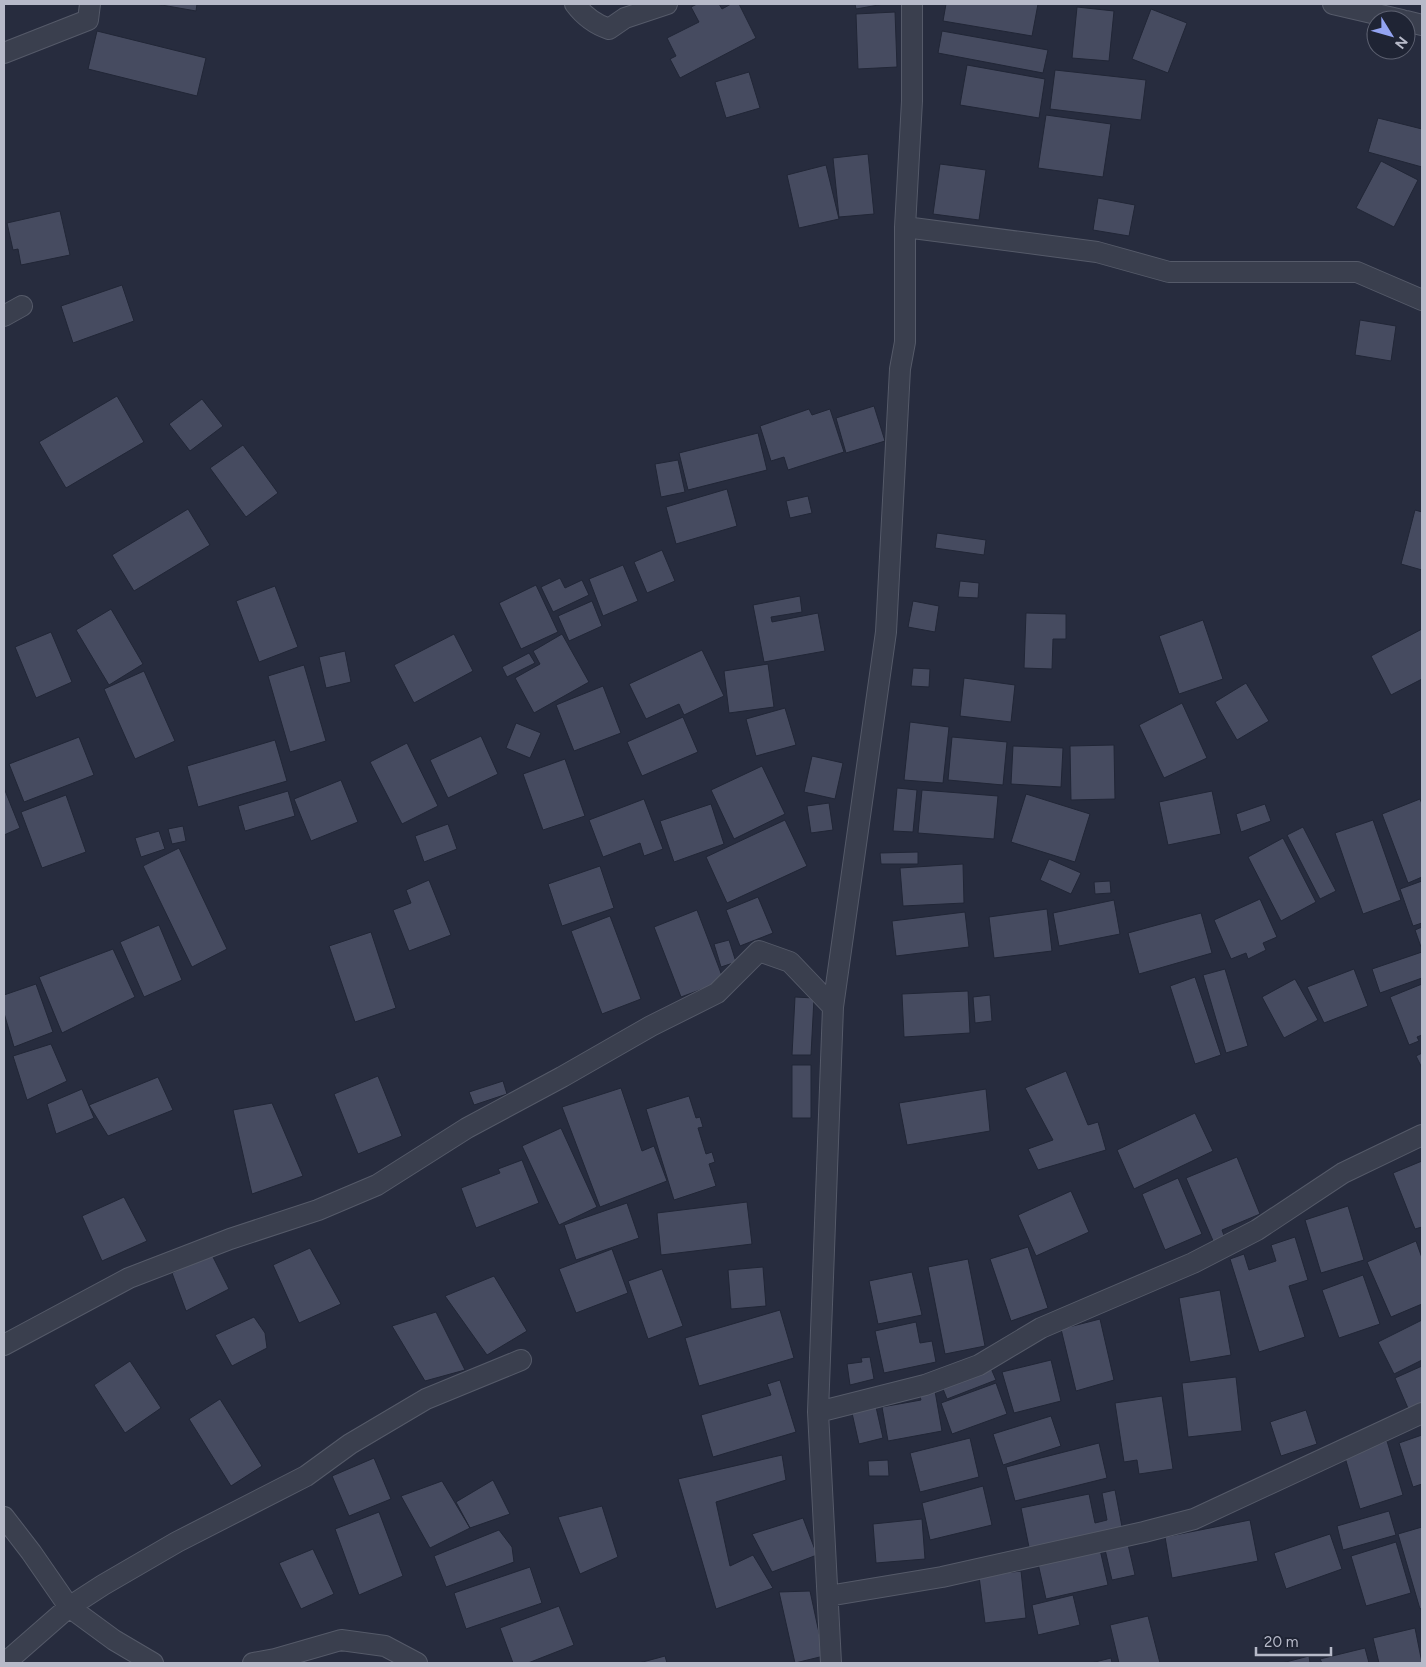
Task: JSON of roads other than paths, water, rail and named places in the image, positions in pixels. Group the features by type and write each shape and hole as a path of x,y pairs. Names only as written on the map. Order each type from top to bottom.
{"street":[{"path":"4,53 88,20 90,4"},
{"path":"575,4 596,25 609,30 625,18 667,4"},
{"path":"831,1663 818,1412 833,1007 886,632 900,369 905,342 905,227 912,101 912,4"},
{"path":"1333,4 1366,12"},
{"path":"905,227 1097,252 1169,272 1357,272 1422,300"},
{"path":"4,316 22,306"},
{"path":"4,1345 129,1278 230,1238 318,1210 377,1185 467,1128 562,1077 650,1026 717,993 759,951 790,962 833,1007"},
{"path":"818,1412 925,1385 979,1365 1041,1328 1193,1263 1257,1230 1343,1173 1422,1135"},
{"path":"5,1663 69,1607 103,1585 177,1542 306,1476 350,1444 426,1399 520,1360"},
{"path":"828,1596 942,1577 1144,1532 1194,1518 1422,1413"},
{"path":"4,1517 69,1607 114,1640 153,1663"},
{"path":"253,1663 276,1661 341,1640 386,1646 417,1663"}]}
